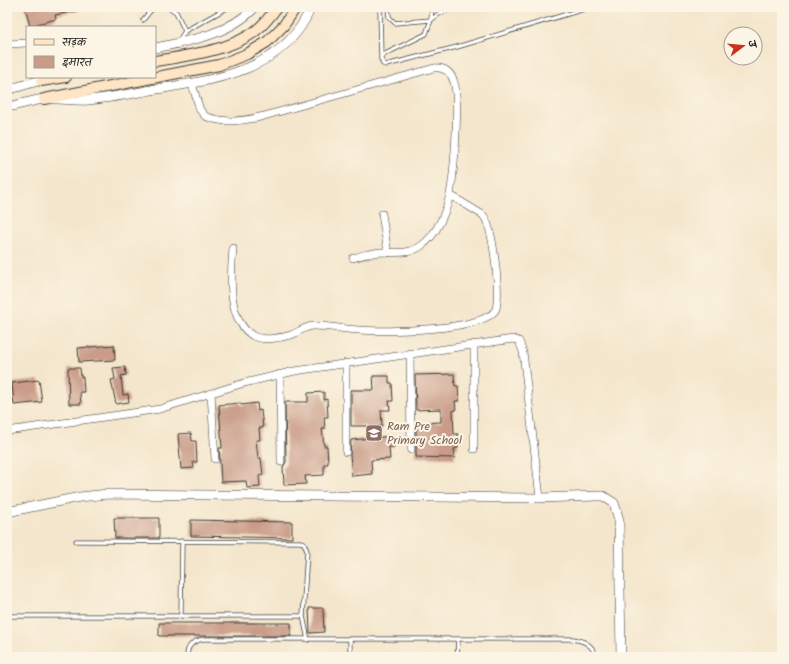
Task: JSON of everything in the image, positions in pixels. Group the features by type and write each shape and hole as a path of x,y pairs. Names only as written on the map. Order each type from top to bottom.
{"main road":[{"path":"156,61 212,50 239,40 259,29 277,7"},
{"path":"156,77 219,65 246,54 267,42 284,25 296,7"},
{"path":"41,81 60,78"},
{"path":"44,99 152,78"}],"street":[{"path":"156,48 203,37 235,24 255,7"},
{"path":"7,108 44,99 87,100 192,84 230,75 259,64 272,56 296,33 307,18 311,7"},
{"path":"7,44 26,43"},
{"path":"192,84 200,110 205,116 239,121 264,116 434,68 444,69 452,77 457,96 450,195 440,221 426,243 412,252 367,254 353,258"},
{"path":"7,90 48,78"},
{"path":"233,248 230,288 233,301 242,325 248,332 256,337 282,337 311,326 377,331 442,328 468,324 490,316 496,309 493,240 490,227 483,215 450,195"},
{"path":"382,214 388,253"},
{"path":"7,431 150,411 280,374 410,353 513,339 518,341 521,346 540,498"},
{"path":"474,344 474,449"},
{"path":"410,353 411,450"},
{"path":"346,363 346,452"},
{"path":"280,374 281,462"},
{"path":"211,393 214,459"},
{"path":"7,512 80,497 108,494 540,498 603,496 614,503 619,520 621,657"}],"lane":[{"path":"143,20 151,10 158,7"},
{"path":"168,7 176,12 185,31"},
{"path":"380,7 381,56 383,64 391,65 591,7"},
{"path":"388,7 389,17 395,23 431,20 440,13 451,9 513,7"},
{"path":"381,56 426,34 431,20 432,7"},
{"path":"176,44 185,31 227,8"},
{"path":"76,541 250,541 304,543 307,551 303,616 308,640"},
{"path":"181,615 182,541"},
{"path":"7,616 303,616"},
{"path":"187,657 188,647 190,644 204,639 573,639 586,642 591,647 596,657"},
{"path":"350,640 350,657"},
{"path":"457,657 458,640"}],"building":[{"path":"25,7 76,7 77,11 55,15 56,19 30,26"},
{"path":"114,345 115,360 79,362 78,348"},
{"path":"125,367 126,375 121,376 123,395 128,394 129,402 116,404 111,380 115,379 113,368"},
{"path":"68,368 80,368 81,377 83,377 84,392 80,392 81,404 69,404"},
{"path":"454,374 455,386 458,386 459,401 455,401 456,410 453,411 454,434 458,434 458,448 454,449 455,458 416,457 416,423 441,422 441,409 416,410 415,375"},
{"path":"373,376 389,376 389,383 392,383 393,401 389,401 390,410 381,410 382,426 351,426 351,390 374,390"},
{"path":"39,380 42,402 14,405 12,383"},
{"path":"324,392 324,400 327,399 328,417 324,417 325,429 322,429 324,446 327,446 328,464 324,464 324,475 305,476 306,484 284,485 283,467 286,462 285,402 308,402 308,393"},
{"path":"241,403 241,405 257,403 258,411 261,410 263,428 259,428 260,440 256,440 258,458 261,458 263,475 259,476 260,487 247,488 246,481 221,482 219,448 222,448 219,405"},
{"path":"191,433 192,441 196,441 197,462 193,462 194,468 181,469 178,434"},
{"path":"393,436 394,447 389,447 390,459 371,460 372,474 352,476 350,455 351,440"},
{"path":"114,518 159,518 159,538 115,538"},
{"path":"191,520 292,522 292,538 191,536"},
{"path":"309,608 323,608 324,632 310,633"},
{"path":"159,623 291,623 291,636 159,636"}],"place":[{"name":"Ram Pre Primary School","path":"374,433"}]}
